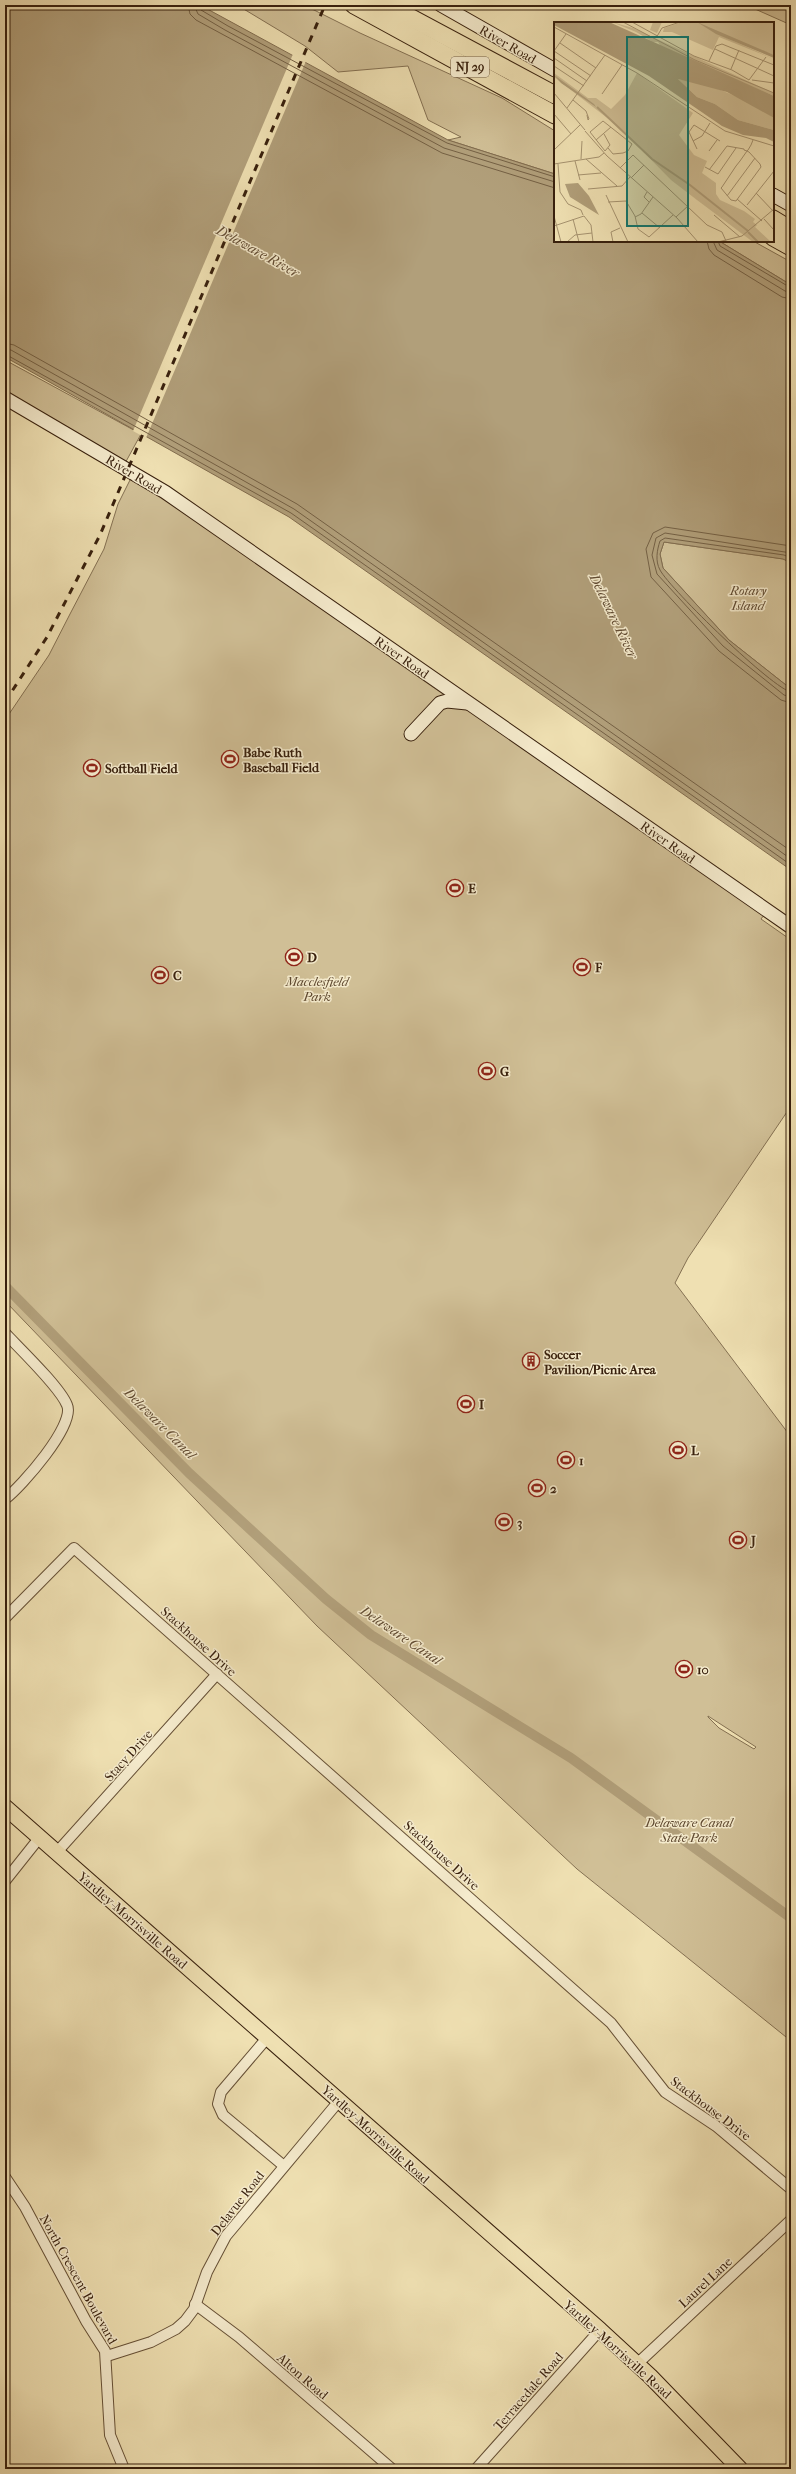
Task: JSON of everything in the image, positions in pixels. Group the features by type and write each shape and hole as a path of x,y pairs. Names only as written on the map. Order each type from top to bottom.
{"highway":[{"name":"River Road","path":"354,5 385,10 554,94"},
{"name":"River Road","path":"385,10 554,113"},
{"path":"774,220 791,230"},
{"path":"774,238 791,247"}],"main road":[{"name":"River Road","path":"441,5 554,69"},
{"path":"774,196 791,205"},
{"name":"River Road","path":"5,398 165,492 791,927"},
{"path":"444,686 411,734 440,703 447,701 468,703"},
{"name":"Yardley-Morrisville Road","path":"5,1807 600,2330 637,2364 740,2469"}],"street":[{"path":"5,1333 57,1390 67,1405 68,1412 64,1424 51,1446 28,1478 5,1499"},
{"name":"Stackhouse Drive","path":"5,1618 74,1548 108,1575 217,1674 611,2023 665,2092 716,2126 791,2189"},
{"name":"Stacy Drive","path":"57,1852 217,1674"},
{"path":"5,1881 40,1837"},
{"path":"267,2038 221,2092 218,2104 223,2115 284,2166"},
{"name":"Delavue Road","path":"107,2356 151,2342 176,2329 185,2321 195,2304 207,2272 226,2236 339,2101"},
{"name":"North Crescent Boulevard","path":"5,2177 25,2207 86,2321 101,2342 107,2356 110,2435 124,2469"},
{"name":"Laurel Lane","path":"637,2364 791,2220"},
{"name":"Alton Road","path":"195,2304 239,2337 392,2469"},
{"name":"Terracedale Road","path":"476,2469 600,2330"}],"green space":[{"path":"237,5 304,5 360,33 502,98 554,130 554,174 448,140 461,137 428,120 408,66 338,72 305,46"},
{"path":"746,5 791,5 791,25"},
{"path":"721,242 755,242 791,262 791,285"},
{"path":"5,360 141,434 123,467 5,398"},
{"name":"Macclesfield Park","path":"132,476 386,651 391,658 463,708 466,708 764,915 761,919 791,940 791,1106 688,1258 675,1283 791,1437 791,2041 577,1869 317,1626 5,1301 5,720 49,655 104,549 118,504","holes":["708,1716 756,1747 754,1749 719,1728"]},
{"name":"Rotary Island","path":"664,542 784,559 791,563 791,689 729,640 663,568 660,554"}],"water":[{"name":"Delaware River","path":"5,5 200,5 448,140 554,174 554,242 721,242 791,285 791,563 783,559 664,542 660,554 663,568 729,640 791,689 791,870 289,517 5,357"}],"pier":[{"path":"293,54 306,61 146,438 133,431"}],"waterway":[{"name":"Delaware Canal","path":"5,1286 189,1473 326,1599 371,1635 571,1758 791,1918"}],"railway":[{"path":"5,702 47,637 100,535 325,5"}],"place":[{"name":"Babe Ruth Baseball Field","path":"230,759"},
{"name":"Softball Field","path":"92,768"},
{"name":"E","path":"455,888"},
{"name":"D","path":"294,957"},
{"name":"F","path":"582,967"},
{"name":"C","path":"160,975"},
{"name":"G","path":"487,1071"},
{"name":"Soccer Pavilion/Picnic Area","path":"531,1361"},
{"name":"I","path":"466,1404"},
{"name":"L","path":"678,1450"},
{"name":"1","path":"566,1460"},
{"name":"2","path":"537,1488"},
{"name":"3","path":"504,1522"},
{"name":"J","path":"738,1540"},
{"name":"10","path":"684,1669"}],"park label":[{"name":"Delaware Canal State Park","path":"689,1830"}]}
